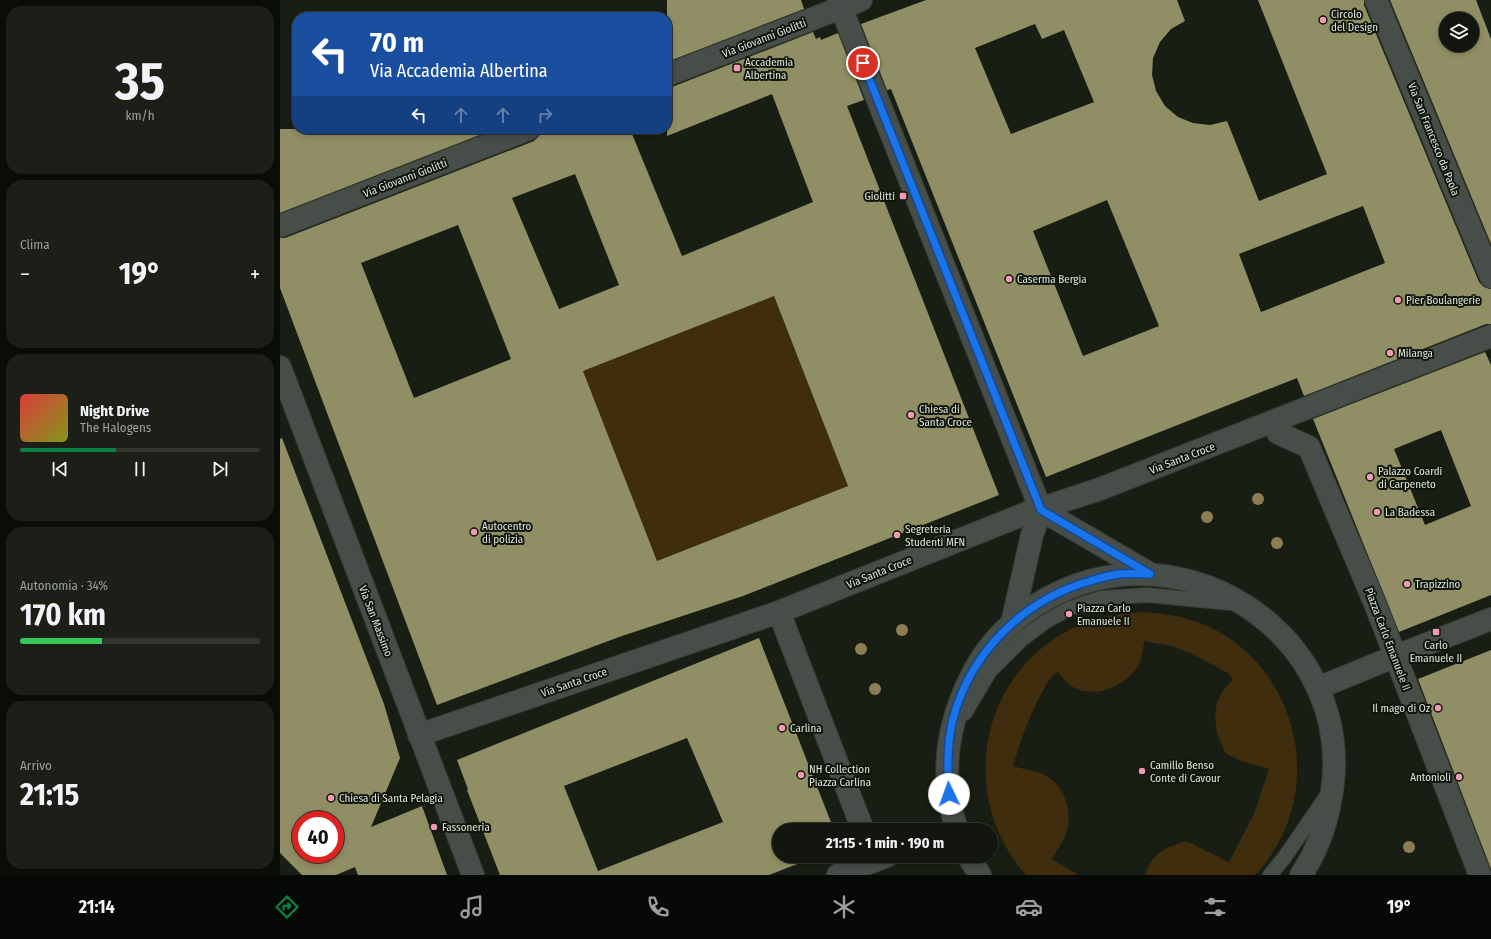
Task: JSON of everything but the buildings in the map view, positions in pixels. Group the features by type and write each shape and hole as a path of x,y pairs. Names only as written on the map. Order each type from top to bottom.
{"street":[{"name":"Via San Francesco da Paola","path":"1376,0 1491,277"},
{"name":"Via Giovanni Giolitti","path":"672,73 847,2"},
{"path":"847,2 1041,510 1150,574"},
{"name":"Via Giovanni Giolitti","path":"280,226 516,134"},
{"name":"Via Santa Croce","path":"419,735 779,612 1027,513 1041,510 1100,489 1491,336"},
{"name":"Via San Massimo","path":"280,367 472,875"},
{"name":"Piazza Carlo Emanuele II","path":"1274,422 1278,433 1309,447 1396,656 1480,875"},
{"path":"1012,623 1032,535 1041,510"},
{"path":"955,823 949,794 947,769 948,744 953,718 975,667 991,645 1012,623 1035,606 1057,593 1078,584 1119,574 1150,574 1178,577 1206,585 1242,604 1267,620 1284,637 1301,658 1318,688 1329,721 1333,746 1334,787 1321,838 1301,875"},
{"path":"779,612 860,823"},
{"path":"1318,688 1491,619"},
{"path":"838,875 875,863"},
{"path":"972,863 980,875"}],"lane":[{"path":"948,744 973,698 990,671 1022,638 1045,622 1068,609 1100,598 1146,595 1242,604"},
{"path":"1270,875 1284,858 1334,787"}],"shaded area":[{"path":"774,296 848,486 657,561 583,371"},
{"path":"1139,612 1162,614 1195,621 1216,630 1226,636 1253,659 1274,686 1288,716 1296,749 1297,783 1290,816 1276,847 1255,875 1145,875 1148,867 1156,856 1172,846 1186,841 1229,862 1254,814 1269,769 1244,762 1226,754 1217,734 1215,717 1217,702 1224,689 1233,679 1228,673 1190,653 1172,646 1144,641 1141,660 1135,670 1120,683 1111,688 1092,692 1082,691 1069,684 1058,672 1053,675 1039,698 1030,717 1013,766 1043,774 1050,778 1060,789 1064,796 1069,818 1064,839 1052,859 1078,875 1026,875 1005,844 998,828 998,823 996,823 991,811 986,776 988,742 997,708 1014,678 1038,651 1077,626 1103,617"}],"place":[{"name":"Circolo del Design","path":"1323,20"},
{"name":"Accademia Albertina","path":"737,68"},
{"name":"Giolitti","path":"903,196"},
{"name":"Caserma Bergia","path":"1009,279"},
{"name":"Pier Boulangerie","path":"1398,300"},
{"name":"Milanga","path":"1390,353"},
{"name":"Chiesa di Santa Croce","path":"911,415"},
{"name":"Palazzo Coardi di Carpeneto","path":"1370,477"},
{"name":"La Badessa","path":"1377,512"},
{"name":"Autocentro di polizia","path":"474,532"},
{"name":"Segreteria Studenti MFN","path":"897,535"},
{"name":"Trapizzino","path":"1407,584"},
{"name":"Piazza Carlo Emanuele II","path":"1069,614"},
{"name":"Carlo Emanuele II","path":"1436,632"},
{"name":"Il mago di Oz","path":"1438,708"},
{"name":"Carlina","path":"782,728"},
{"name":"Camillo Benso Conte di Cavour","path":"1142,771"},
{"name":"NH Collection Piazza Carlina","path":"801,775"},
{"name":"Antonioli","path":"1459,777"},
{"name":"Chiesa di Santa Pelagia","path":"331,798"},
{"name":"Fassoneria","path":"434,827"}],"route":[{"path":"863,63 1041,510 1150,574 1119,574 1078,584 1057,593 1024,612 991,645 975,667 953,718 948,744 947,769 949,794"}]}
